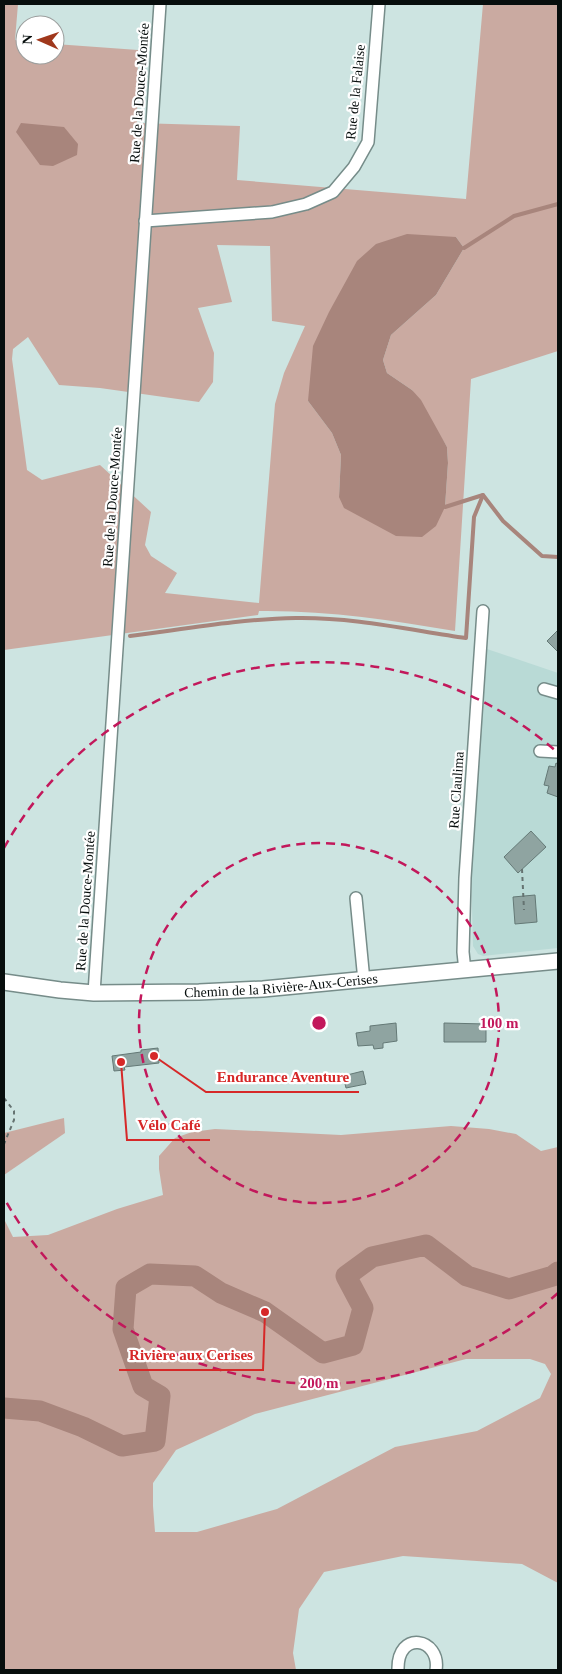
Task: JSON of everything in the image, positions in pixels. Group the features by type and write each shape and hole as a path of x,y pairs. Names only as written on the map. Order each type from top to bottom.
{"main road":[{"name":"Chemin de la Rivière-Aux-Cerises","path":"4,982 60,990 139,994 263,989 558,961"}],"street":[{"name":"Rue de la Douce-Montée","path":"94,993 160,4"},
{"name":"Rue de la Falaise","path":"145,221 272,212 306,204 333,192 354,167 368,142 379,4"},
{"name":"Rue Claulima","path":"466,970 463,952 464,887 483,611"},
{"path":"544,689 558,693"},
{"path":"540,751 558,752"},
{"path":"356,898 364,980"},
{"path":"398,1670 398,1659 403,1648 415,1642 423,1644 432,1651 435,1656 436,1670"}],"path":[{"path":"522,869 524,910"},
{"path":"4,1098 14,1111 14,1120 4,1144"}],"shaded area":[{"path":"4,4 18,4 17,15 15,15 15,65 65,65 65,45 138,50 137,123 240,126 237,180 466,199 483,4 558,4 558,351 471,379 455,631 333,614 259,611 258,615 4,650","holes":["456,237 464,248 436,295 391,335 383,360 387,373 412,390 447,447 448,463 445,507 339,497 341,455 332,433 308,401","217,245 270,246 272,321 305,326 284,373 275,404 259,603 165,593 177,573 151,556 145,545 151,512 100,465 42,480 27,470 12,359 13,349 28,337 59,385 100,388 199,402 213,382 214,353 198,308 232,302"]},
{"path":"21,123 64,127 78,144 77,155 53,166 40,165 16,132"},
{"path":"407,234 456,237 464,248 436,295 391,335 383,360 387,373 412,390 421,400 447,447 448,463 445,507 436,526 422,537 396,536 344,508 339,497 341,455 332,433 308,401 313,346 357,261 376,244"},
{"path":"487,649 558,673 558,948 483,956 478,954 473,946 471,870"},
{"path":"64,1118 65,1133 4,1175 4,1133"},
{"path":"451,1126 489,1129 516,1134 541,1151 558,1147 558,1583 522,1564 403,1556 324,1572 299,1609 293,1653 296,1670 4,1670 4,1219 13,1237 48,1235 117,1209 163,1195 159,1156 175,1138 192,1132 215,1129 341,1135","holes":["466,1359 530,1359 545,1364 551,1374 540,1398 477,1431 395,1447 277,1509 197,1532 155,1532 153,1483 176,1450 255,1414"]}],"building":[{"path":"558,630 558,652 547,641"},
{"path":"556,763 558,764 558,797 547,793 549,786 544,785 549,766 555,767"},
{"path":"531,831 546,847 518,873 504,857"},
{"path":"535,895 537,922 515,924 513,897"},
{"path":"396,1023 397,1041 383,1043 383,1048 374,1049 373,1045 358,1046 356,1033 370,1031 370,1026"},
{"path":"444,1023 486,1024 486,1042 444,1042"},
{"path":"158,1048 159,1063 124,1067 125,1070 114,1071 112,1056"},
{"path":"363,1071 366,1084 346,1088 343,1076"}],"waterway":[{"path":"464,248 514,216 558,204"},
{"path":"445,507 483,495 503,521 542,556 558,557"},
{"path":"130,636 233,622 317,618 360,622 466,638 474,517 483,495"},
{"path":"4,1408 40,1411 83,1427 122,1446 155,1441 160,1396 143,1386 123,1329 126,1288 150,1274 195,1276 221,1293 265,1312 323,1353 353,1345 363,1308 346,1276 372,1257 426,1245 467,1276 509,1289 553,1276 558,1272"}],"place":[{"name":"Endurance Aventure","path":"154,1056"},
{"name":"Vélo Café","path":"121,1062"},
{"name":"Rivière aux Cerises","path":"265,1312"}]}
